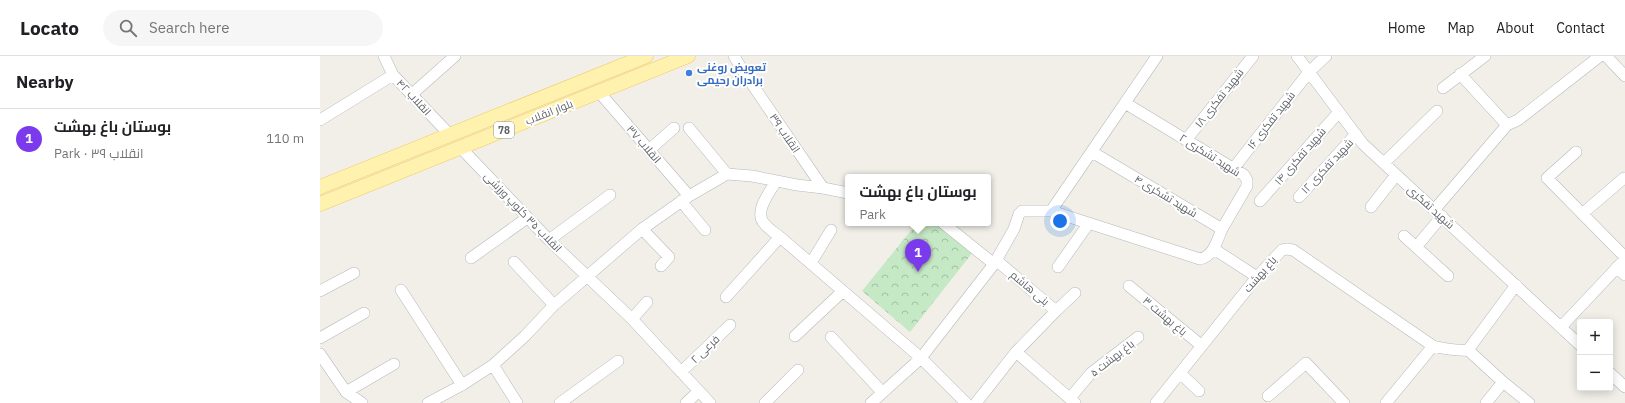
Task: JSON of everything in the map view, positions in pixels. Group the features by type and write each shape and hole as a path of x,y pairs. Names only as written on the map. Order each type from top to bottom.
{"main road":[{"name":"بلوار انقلاب","path":"320,187 562,90 629,59 646,56"},
{"name":"بلوار انقلاب","path":"320,204 688,56"},
{"path":"562,90 556,95 555,99 557,103 566,105"},
{"path":"528,103 538,102 542,105 542,112 534,118"}],"street":[{"path":"384,56 393,75"},
{"path":"411,95 455,56"},
{"name":"انقلاب ۳۹","path":"734,56 823,188"},
{"path":"1051,211 1157,56"},
{"name":"شهید تفکری ۱۸","path":"1186,140 1253,56"},
{"name":"شهید تفکری","path":"1297,56 1363,144 1577,342"},
{"name":"شهید تفکری ۱۶","path":"1233,169 1309,72 1326,56"},
{"path":"1443,88 1485,56"},
{"path":"1417,246 1439,213 1507,125 1518,120 1600,56"},
{"path":"1606,56 1625,76"},
{"path":"1460,74 1507,125"},
{"name":"انقلاب ۴۲","path":"320,120 393,75 450,135"},
{"name":"انقلاب ۳۷","path":"599,92 649,150 685,198 704,230"},
{"name":"شهید تشکری ۲","path":"1124,103 1244,175 1247,180 1247,186 1222,229"},
{"path":"1384,163 1437,111"},
{"name":"شهید تفکری ۱۴","path":"1260,201 1339,112"},
{"path":"649,150 674,128"},
{"path":"689,128 727,174"},
{"name":"شهید تفکری ۱۲","path":"1299,197 1356,134"},
{"name":"انقلاب ۳۵ کلوپ ورزشی","path":"460,147 527,218 632,319 710,403"},
{"name":"شهید تشکری ۴","path":"1092,152 1222,229"},
{"path":"1561,327 1623,265 1582,214 1547,178 1576,152"},
{"path":"430,403 462,386 493,365 525,336 554,305 642,229 685,198 727,174 752,176 845,192"},
{"path":"1371,207 1396,175"},
{"path":"1582,214 1624,178"},
{"path":"776,181 762,206 760,216 764,223 921,358 966,403"},
{"path":"549,240 610,195"},
{"path":"871,403 921,358 995,262 1014,229 1019,214 1022,211 1051,211 1200,259 1205,258 1214,249 1222,229"},
{"path":"471,258 527,218"},
{"path":"1058,267 1089,223"},
{"path":"948,226 995,262"},
{"path":"642,229 669,257 661,266"},
{"path":"811,263 831,230"},
{"path":"1404,236 1417,246 1448,276"},
{"path":"726,297 780,237"},
{"path":"1214,249 1257,277"},
{"name":"باغ بهشت","path":"1156,403 1257,277 1282,250 1293,250 1433,346"},
{"path":"514,262 554,305"},
{"name":"بنی هاشم","path":"995,262 1056,311 1016,352"},
{"path":"320,291 354,273"},
{"path":"1391,401 1433,346 1447,350 1468,350 1516,285"},
{"name":"باغ بهشت ۳","path":"1129,286 1202,346"},
{"path":"401,290 462,386"},
{"path":"795,336 843,292"},
{"path":"1056,311 1075,293"},
{"path":"632,319 647,302"},
{"path":"320,338 364,313"},
{"name":"فرعی ۲","path":"681,372 730,325"},
{"path":"831,337 882,392"},
{"name":"باغ بهشت ۵","path":"1073,400 1091,373 1138,337"},
{"path":"1468,350 1503,382 1529,403"},
{"path":"976,403 1016,352 1073,400"},
{"path":"320,354 346,392 362,403"},
{"path":"560,403 618,360"},
{"path":"1268,396 1306,363 1344,403"},
{"path":"346,392 394,364"},
{"path":"493,365 518,403"},
{"path":"765,403 798,370"},
{"path":"1180,373 1199,391"},
{"path":"1613,376 1625,387"},
{"path":"1486,403 1503,382"},
{"path":"686,403 699,391"}],"green space":[{"path":"915,226 941,226 973,252 910,332 862,291"}],"place":[{"name":"تعویض روغنی برادران رحیمی","path":"689,73"},
{"name":"بوستان باغ بهشت","path":"918,272"}]}
